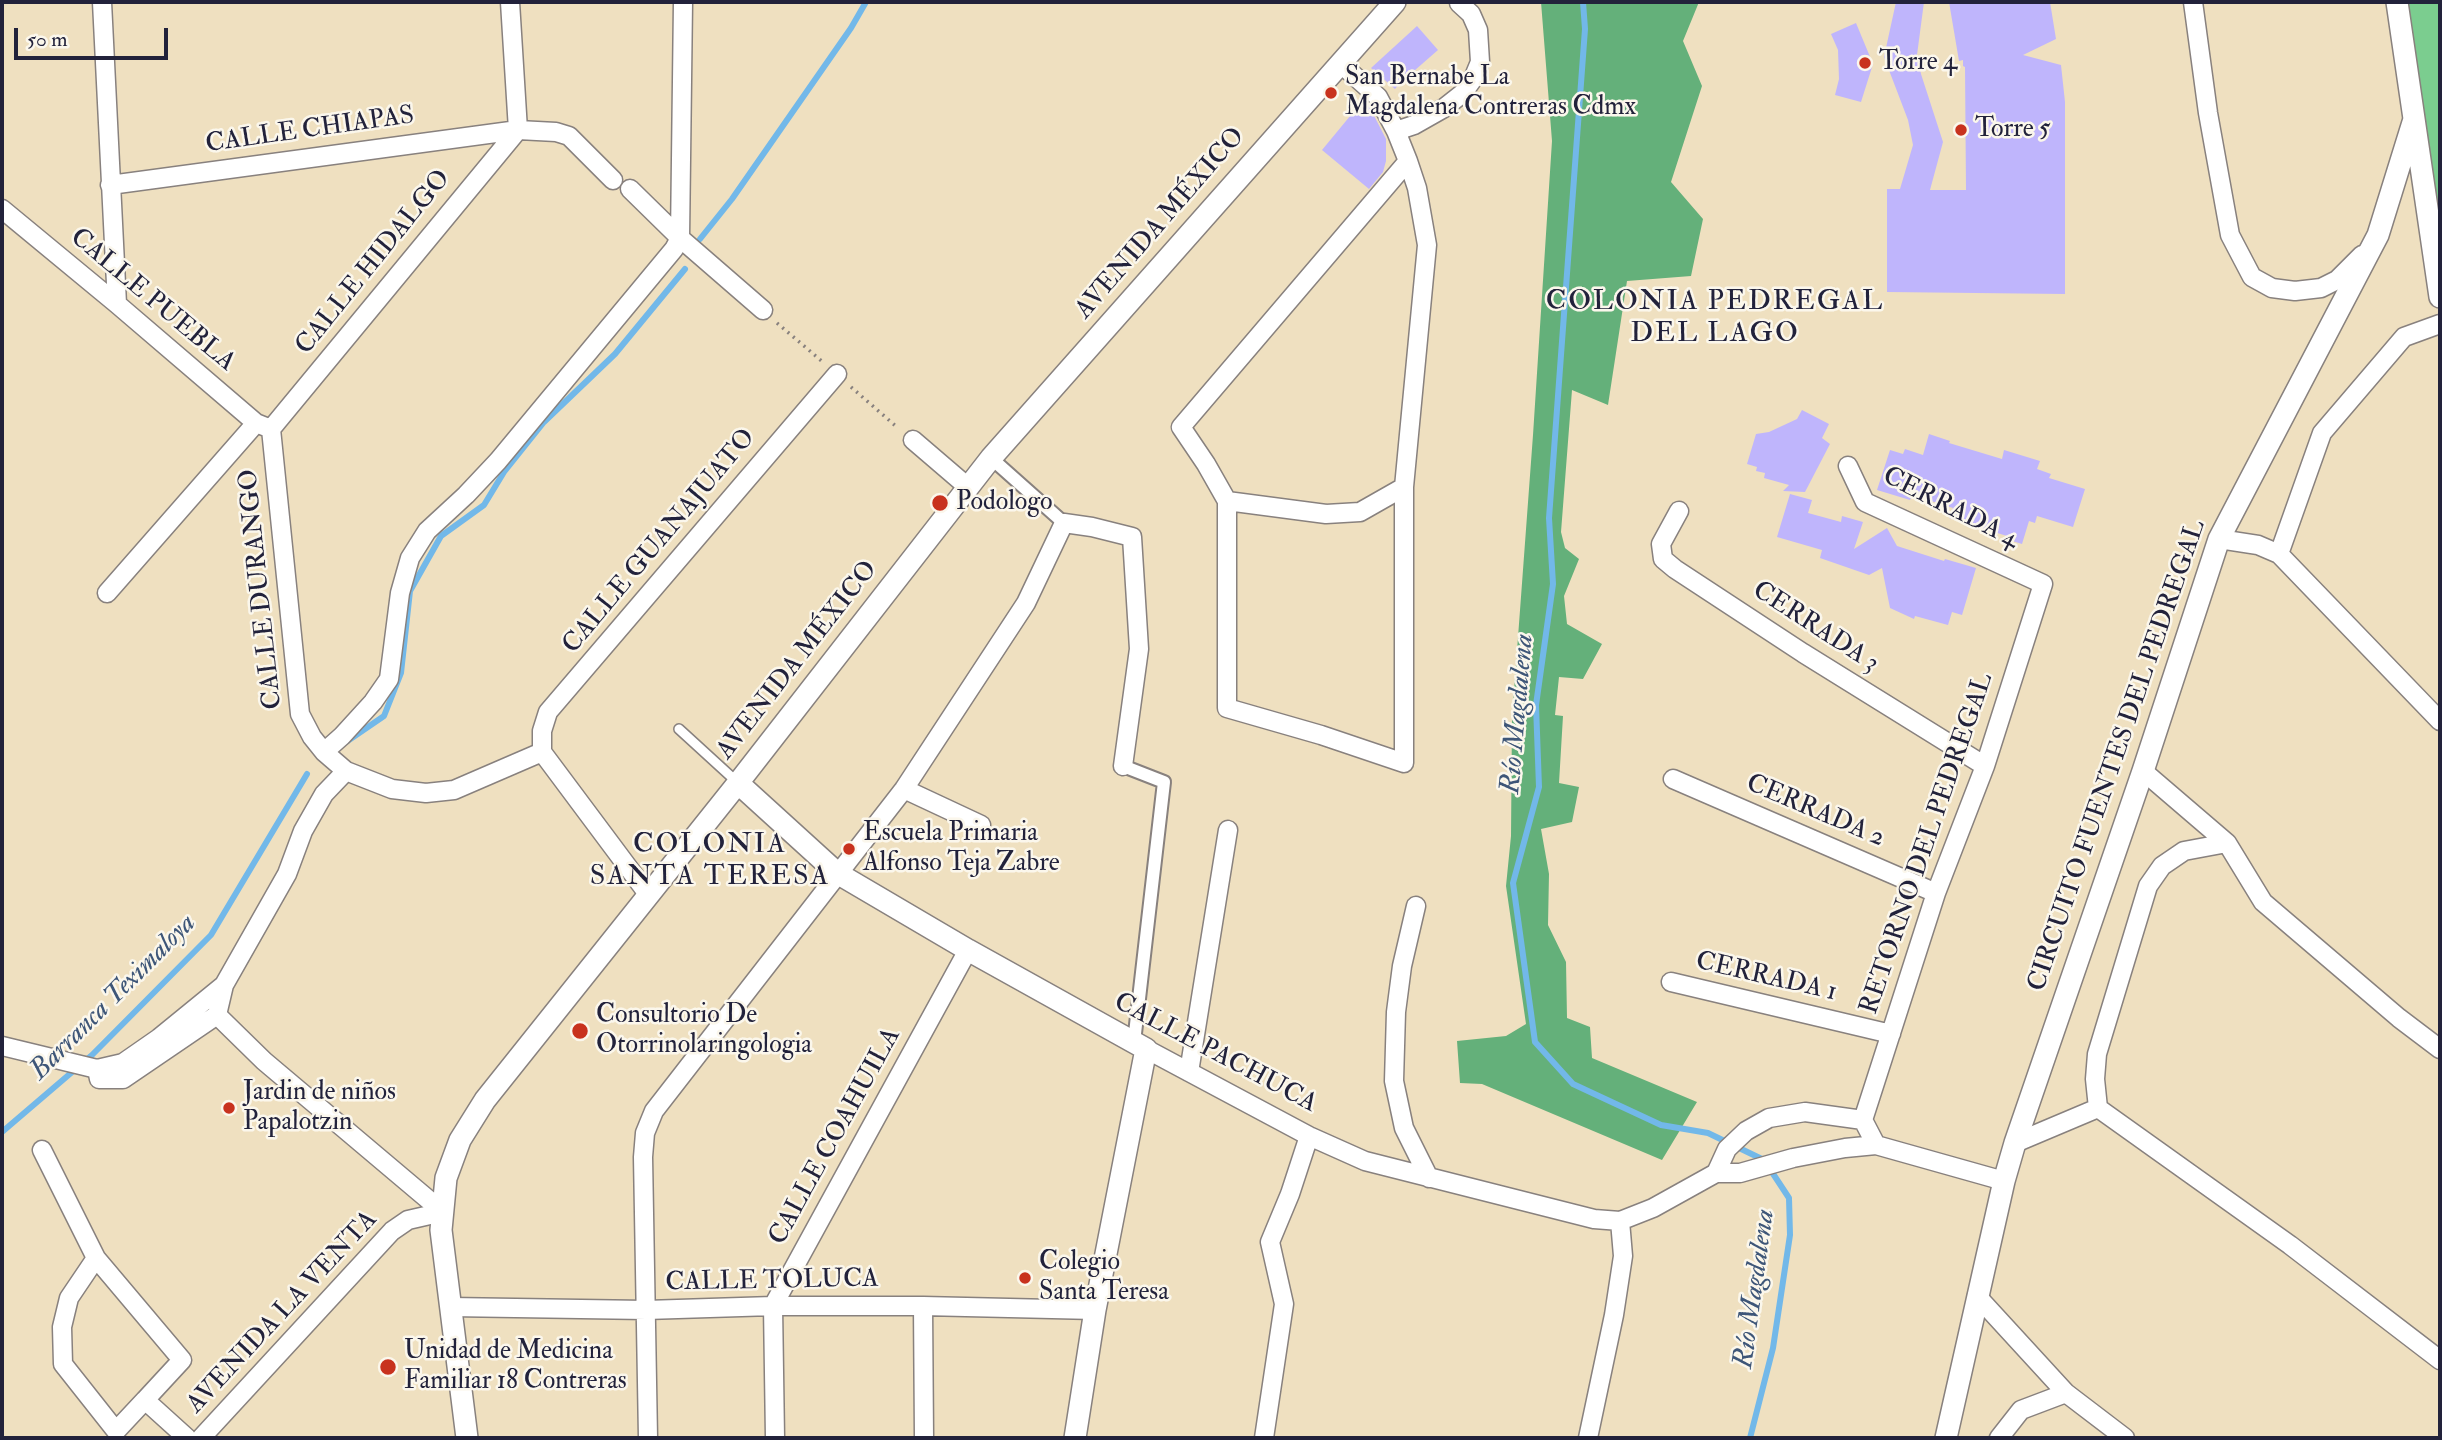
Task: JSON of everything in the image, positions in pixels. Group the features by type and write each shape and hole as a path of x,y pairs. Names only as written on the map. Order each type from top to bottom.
{"street":[{"path":"102,2 117,303"},
{"path":"510,2 518,130"},
{"path":"324,752 365,711 389,679 400,593 410,558 428,531 498,461 674,249 680,238 683,2"},
{"name":"AVENIDA MÉXICO","path":"467,1438 442,1247 443,1212 446,1178 460,1140 485,1100 992,458 1395,2"},
{"path":"2193,2 2208,113 2230,235 2252,277 2272,288 2295,291 2322,288 2337,280 2353,266 2378,235"},
{"name":"CIRCUITO FUENTES DEL PEDREGAL","path":"2397,2 2440,298"},
{"path":"1396,131 1414,125 1444,108 1463,93 1473,79 1480,62 1478,30 1471,14 1459,3"},
{"path":"1340,63 1378,97 1396,131 1408,161 1423,216 1427,245 1404,487 1404,763 1321,735 1227,708 1227,502 1181,427 1408,161"},
{"name":"CIRCUITO FUENTES DEL PEDREGAL","path":"1946,1438 1977,1296 2015,1143 2143,771 2219,539 2378,235 2414,119"},
{"name":"CALLE CHIAPAS","path":"110,185 518,130 555,132 569,136 613,180"},
{"name":"CALLE HIDALGO","path":"107,593 263,426 518,130"},
{"path":"630,189 680,238 762,310"},
{"name":"CALLE PUEBLA","path":"2,209 263,426"},
{"path":"2279,554 2322,433 2404,337 2440,324"},
{"name":"CALLE GUANAJUATO","path":"542,752 542,732 548,712 837,374"},
{"name":"CALLE DURANGO","path":"263,426 300,715 324,752 346,771 392,789 426,793 454,790 542,752"},
{"path":"913,440 969,488"},
{"path":"992,458 1064,523 1132,537 1139,649 1124,766 1164,782 1140,1046 1075,1438"},
{"name":"CERRADA 4","path":"1848,466 1865,502 2043,584"},
{"path":"1227,502 1326,514 1360,512 1404,487"},
{"name":"CERRADA 3","path":"1679,511 1661,544 1663,559 1803,653 1985,766"},
{"path":"648,1438 643,1157 645,1133 654,1111 904,789 1026,603 1064,523"},
{"path":"2219,539 2258,545 2279,554 2440,720"},
{"name":"RETORNO DEL PEDREGAL","path":"1863,1120 1936,893 1985,766 2043,584"},
{"path":"542,752 648,894"},
{"path":"2,1046 123,1079 217,1015 224,985 287,874 303,831 324,794 346,771"},
{"path":"2143,771 2227,843 2263,902 2399,1018 2440,1049"},
{"name":"CERRADA 2","path":"1673,779 1936,893"},
{"name":"CALLE PACHUCA","path":"738,783 837,873 1140,1046 1309,1136 1365,1161 1594,1220 1620,1222 1653,1208 1716,1173 1740,1173 1825,1152 1876,1144 2004,1181"},
{"path":"904,789 981,825"},
{"path":"1189,1072 1228,830"},
{"path":"2227,843 2184,851 2162,866 2148,886 2097,1054 2095,1079 2098,1108 2290,1245 2440,1360"},
{"path":"1416,906 1402,966 1396,1012 1394,1081 1404,1128 1429,1178"},
{"name":"CALLE COAHUILA","path":"775,1438 773,1306 968,950"},
{"name":"CERRADA 1","path":"1671,982 1891,1034"},
{"path":"101,1072 123,1063 224,985"},
{"path":"217,1015 264,1061 443,1212"},
{"path":"2015,1143 2098,1108"},
{"path":"1716,1173 1727,1149 1746,1131 1769,1118 1805,1112 1863,1120 1876,1144"},
{"path":"1264,1438 1284,1304 1270,1241 1290,1194 1309,1136"},
{"path":"42,1150 96,1258 182,1360 116,1430 63,1364 62,1327 69,1297 96,1258"},
{"name":"AVENIDA LA VENTA","path":"201,1438 392,1231 408,1220 443,1212"},
{"path":"1588,1438 1614,1315 1623,1256 1620,1222"},
{"path":"1977,1296 2066,1393 2125,1438"},
{"name":"CALLE TOLUCA","path":"450,1307 646,1310 773,1306 923,1306 1095,1310"},
{"path":"923,1306 925,1438"},
{"path":"1999,1438 2021,1410 2066,1393"},
{"path":"145,1400 187,1438"}],"lane":[{"path":"679,729 738,783"}],"green space":[{"path":"1541,2 1699,2 1683,41 1702,86 1671,182 1703,219 1691,276 1627,281 1608,405 1572,390 1561,532 1565,548 1579,559 1564,596 1567,624 1602,644 1583,679 1559,677 1555,715 1563,716 1559,783 1579,787 1572,822 1541,829 1549,874 1548,925 1566,962 1567,1018 1590,1027 1592,1058 1697,1102 1662,1160 1482,1084 1460,1083 1457,1041 1506,1036 1526,1024 1506,886 1511,836 1512,718 1552,141"},
{"path":"2397,2 2440,2 2440,295"}],"building":[{"path":"1896,2 1924,2 1917,55 1943,142 1930,190 1966,190 1965,67 1963,60 1959,61 1949,2 2050,2 2056,39 2023,55 2061,65 2065,102 2065,294 1887,292 1887,189 1900,189 1913,145 1908,120 1884,57"},
{"name":"Torre 4","path":"1856,23 1873,64 1861,102 1835,95 1839,79 1838,50 1831,34"},
{"path":"1417,26 1438,50 1414,71 1412,69 1395,89 1371,68"},
{"path":"1360,104 1365,108 1368,104 1386,139 1383,172 1369,189 1322,150"},
{"path":"1802,410 1829,424 1822,438 1830,444 1805,492 1783,491 1789,485 1764,478 1765,473 1756,471 1757,467 1747,464 1756,434 1769,432 1797,419"},
{"path":"1929,434 2002,459 2004,450 2040,461 2037,469 2051,474 2049,478 2085,489 2073,527 2037,516 2035,523 2029,521 2022,544 2006,539 2007,536 1949,518 1953,508 1912,495 1910,500 1877,490 1890,450 1903,454 1905,449 1923,455"},
{"path":"1790,494 1812,500 1808,513 1841,522 1842,516 1863,522 1854,549 1887,528 1897,546 1976,568 1962,615 1952,612 1948,625 1915,616 1914,619 1890,608 1882,568 1869,575 1820,558 1822,550 1777,537"}],"waterway":[{"path":"700,239 732,199 851,28 866,2"},
{"name":"Río Magdalena","path":"1583,2 1585,29 1549,518 1553,584 1536,705 1539,787 1513,883 1535,1042 1573,1084 1661,1125 1708,1133 1764,1160 1789,1198 1790,1235 1773,1348 1750,1438"},
{"path":"346,742 384,716 401,673 410,591 441,536 484,505 504,472 544,422 615,354 685,269"},
{"name":"Barranca Teximaloya","path":"2,1132 92,1055 211,935 307,774"}],"place":[{"name":"Torre 4","path":"1865,63"},
{"name":"San Bernabe La Magdalena Contreras Cdmx","path":"1331,93"},
{"name":"Torre 5","path":"1961,130"},
{"name":"Podologo","path":"940,503"},
{"name":"Escuela Primaria Alfonso Teja Zabre","path":"849,849"},
{"name":"Consultorio De Otorrinolaringologia","path":"580,1031"},
{"name":"Jardin de niños Papalotzin","path":"229,1108"},
{"name":"Colegio Santa Teresa","path":"1025,1278"},
{"name":"Unidad de Medicina Familiar 18 Contreras","path":"388,1367"}],"district":[{"name":"COLONIA PEDREGAL DEL LAGO","path":"1715,319"},
{"name":"COLONIA SANTA TERESA","path":"710,862"}]}
